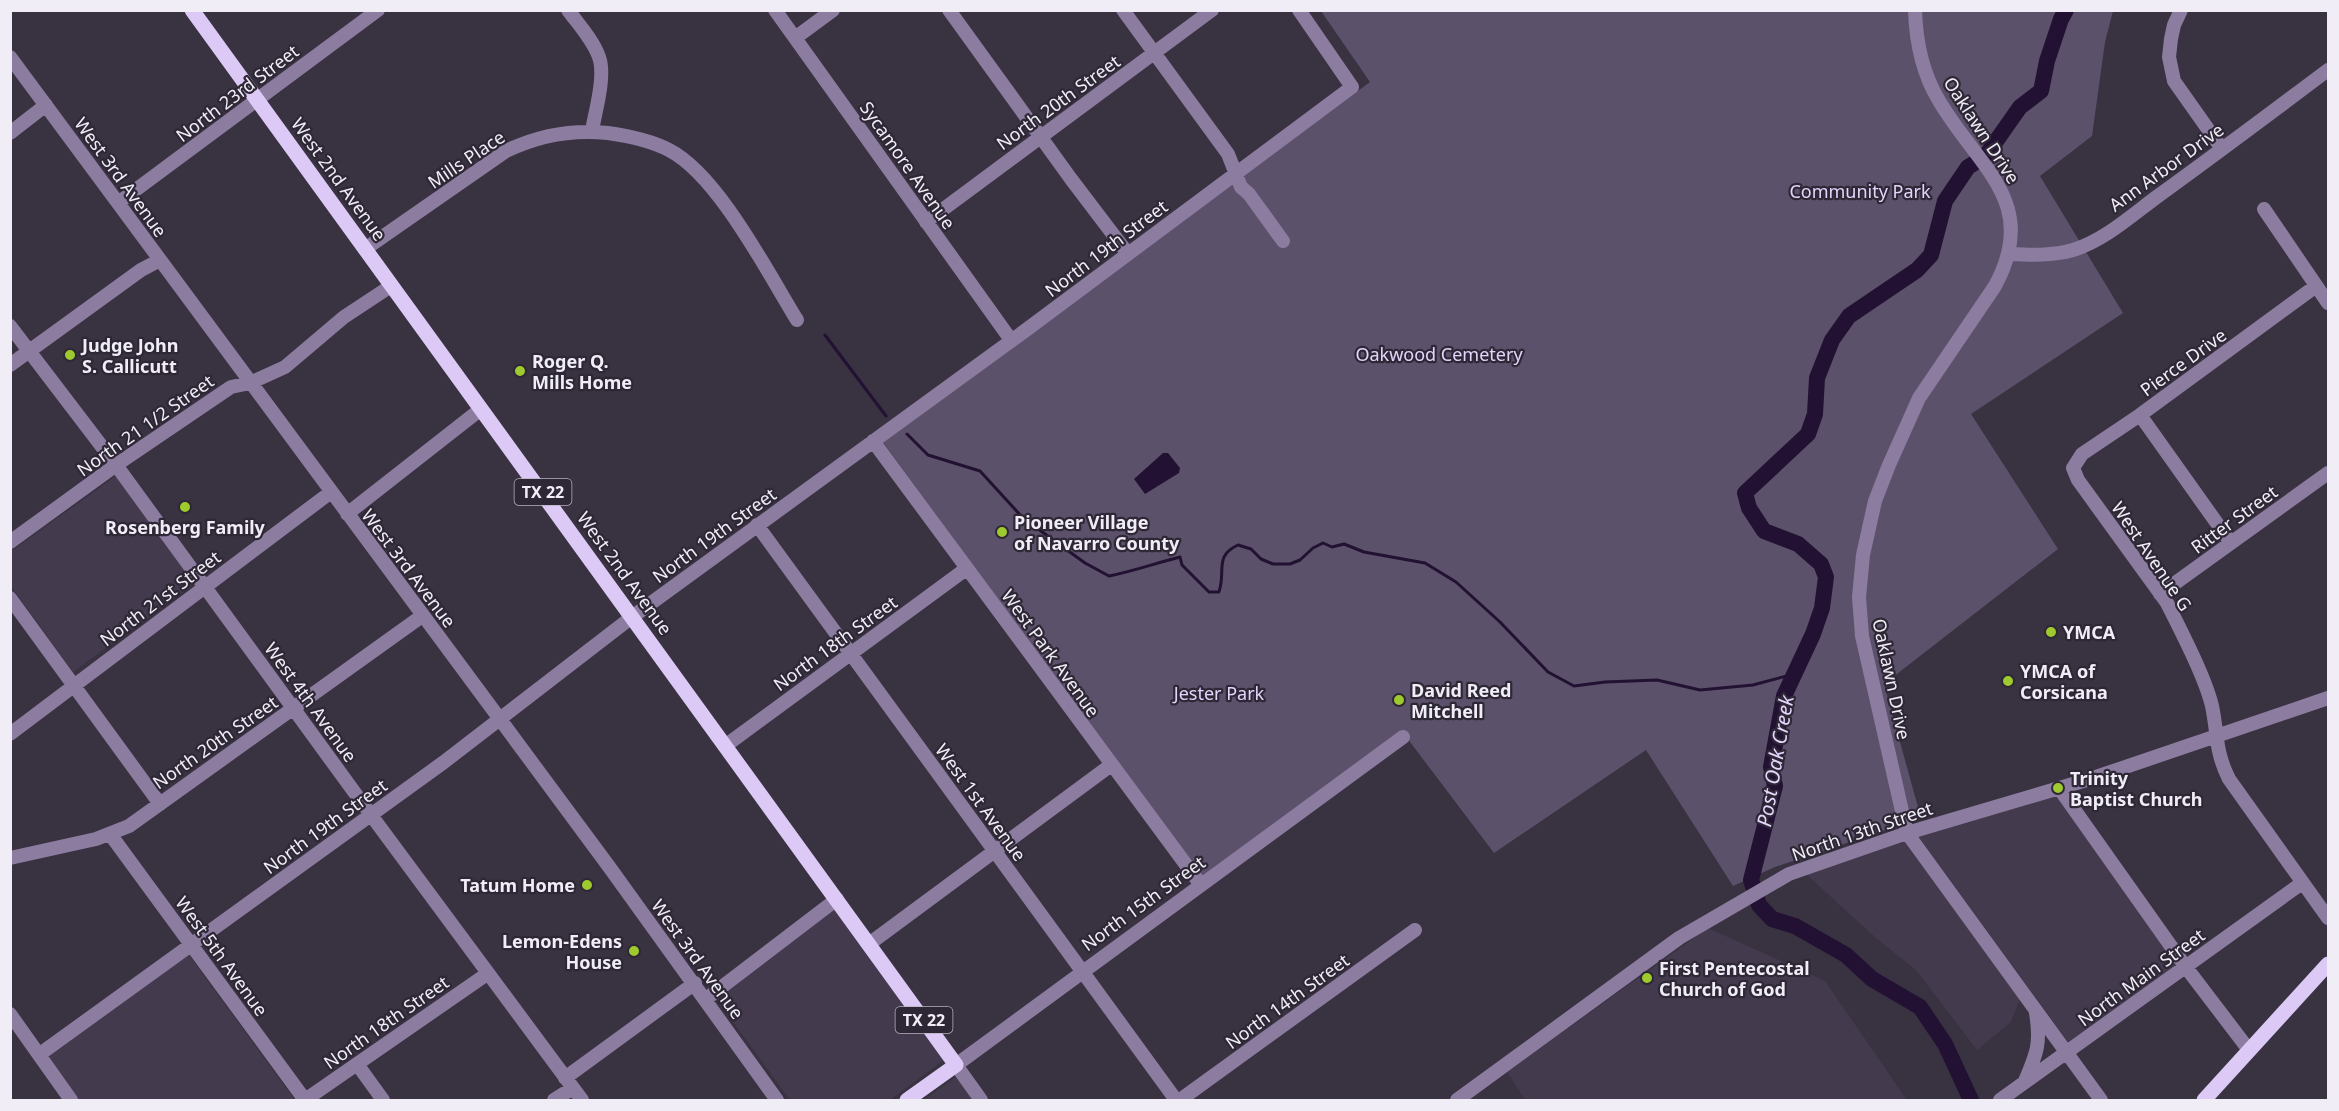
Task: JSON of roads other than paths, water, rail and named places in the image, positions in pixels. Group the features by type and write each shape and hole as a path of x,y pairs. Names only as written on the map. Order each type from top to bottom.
{"main road":[{"name":"West 2nd Avenue","path":"192,10 956,1065"},
{"path":"2204,1101 2328,964"},
{"name":"North 15th Street","path":"907,1101 956,1065"}],"street":[{"name":"North 23rd Street","path":"118,204 378,10"},
{"path":"568,10 595,48 600,59 602,70 592,131"},
{"name":"Sycamore Avenue","path":"775,10 1011,340"},
{"path":"795,38 833,10"},
{"path":"949,10 1128,254"},
{"path":"1123,10 1228,154 1241,187 1249,194 1282,241"},
{"name":"North 20th Street","path":"926,222 1212,10"},
{"name":"North 19th Street","path":"39,1054 371,815 632,617 1352,87 1299,10"},
{"name":"Oaklawn Drive","path":"1915,10 1918,45 1929,81 1953,123 1990,173 2009,206 2012,230 2010,254 1995,286 1919,398 1875,501 1863,555 1859,597 1862,636 1908,833 2102,1101"},
{"path":"2181,10 2174,25 2169,57 2174,81 2222,149"},
{"name":"West 3rd Avenue","path":"10,57 695,983 777,1101"},
{"name":"Ann Arbor Drive","path":"2010,254 2050,254 2084,245 2107,233 2328,70"},
{"path":"10,133 46,105"},
{"name":"Mills Place","path":"365,249 506,151 530,139 547,135 592,131 640,139 669,149 687,163 729,209 797,320"},
{"path":"2264,209 2328,303"},
{"path":"10,365 141,270 160,260"},
{"name":"North 21 1/2 Street","path":"10,542 116,465 231,387 250,383 285,367 338,322 391,286"},
{"name":"Pierce Drive","path":"2073,468 2082,454 2140,415 2316,286"},
{"name":"West 4th Avenue","path":"10,326 116,465 582,1101"},
{"path":"347,514 481,409"},
{"path":"2140,415 2231,543"},
{"name":"West Park Avenue","path":"873,441 1201,885"},
{"name":"West Avenue G","path":"2073,468 2078,480 2160,594 2178,625 2208,694 2220,759 2229,778 2328,918"},
{"name":"Ritter Street","path":"2160,594 2328,473"},
{"name":"North 21st Street","path":"10,734 331,492"},
{"name":"West 1st Avenue","path":"758,525 1178,1101"},
{"name":"North 18th Street","path":"725,746 966,569"},
{"path":"10,598 160,804"},
{"name":"North 20th Street","path":"10,858 110,834 129,826 422,616"},
{"name":"North 13th Street","path":"1457,1101 1679,938 1789,874 1908,833 2059,788 2328,698"},
{"name":"North 15th Street","path":"956,1065 1403,737"},
{"path":"869,944 1111,765"},
{"path":"2059,788 2185,966 2249,1050"},
{"name":"West 5th Avenue","path":"110,834 305,1100"},
{"name":"North Main Street","path":"2000,1101 2302,883"},
{"path":"706,999 837,899"},
{"name":"North 14th Street","path":"1178,1101 1415,930"},
{"name":"North 18th Street","path":"305,1100 487,974"},
{"path":"554,1101 569,1083 695,983"},
{"path":"2025,1082 2038,1051 2039,1029 2035,1008"},
{"path":"10,1014 71,1101"},
{"path":"357,1064 383,1101"},
{"name":"West 2nd Avenue","path":"956,1065 981,1101"}],"waterway":[{"name":"Post Oak Creek","path":"1987,154 2020,107 2041,91 2047,61 2066,10"},
{"name":"Post Oak Creek","path":"1971,1100 1945,1044 1920,1007 1872,979 1846,955 1795,926 1772,919 1759,905 1751,880 1775,786 1771,767 1784,696 1813,634 1822,608 1826,577 1821,564 1798,544 1764,531 1749,508 1745,493 1808,434 1815,414 1817,378 1832,340 1849,316 1917,270 1931,255 1945,201 1968,167 1973,164"},
{"path":"825,335 886,416"},
{"path":"907,434 928,455 980,471 1023,518 1085,563 1109,576 1180,557 1182,565 1209,592 1219,592 1224,558 1231,549 1238,545 1251,549 1261,559 1273,564 1290,564 1300,560 1313,548 1323,543 1332,547 1344,544 1364,552 1425,563 1456,582 1500,622 1548,672 1574,686 1657,680 1700,690 1753,685 1794,674"}],"place":[{"name":"Judge John S. Callicutt","path":"70,355"},
{"name":"Roger Q. Mills Home","path":"520,371"},
{"name":"Rosenberg Family","path":"185,507"},
{"name":"Pioneer Village of Navarro County","path":"1002,532"},
{"name":"YMCA","path":"2051,632"},
{"name":"YMCA of Corsicana","path":"2008,681"},
{"name":"David Reed Mitchell","path":"1399,700"},
{"name":"Trinity Baptist Church","path":"2058,788"},
{"name":"Tatum Home","path":"587,885"},
{"name":"Lemon-Edens House","path":"634,951"},
{"name":"First Pentecostal Church of God","path":"1647,978"}],"park label":[{"name":"Community Park","path":"1860,191"},
{"name":"Oakwood Cemetery","path":"1439,354"},
{"name":"Jester Park","path":"1219,693"}]}
